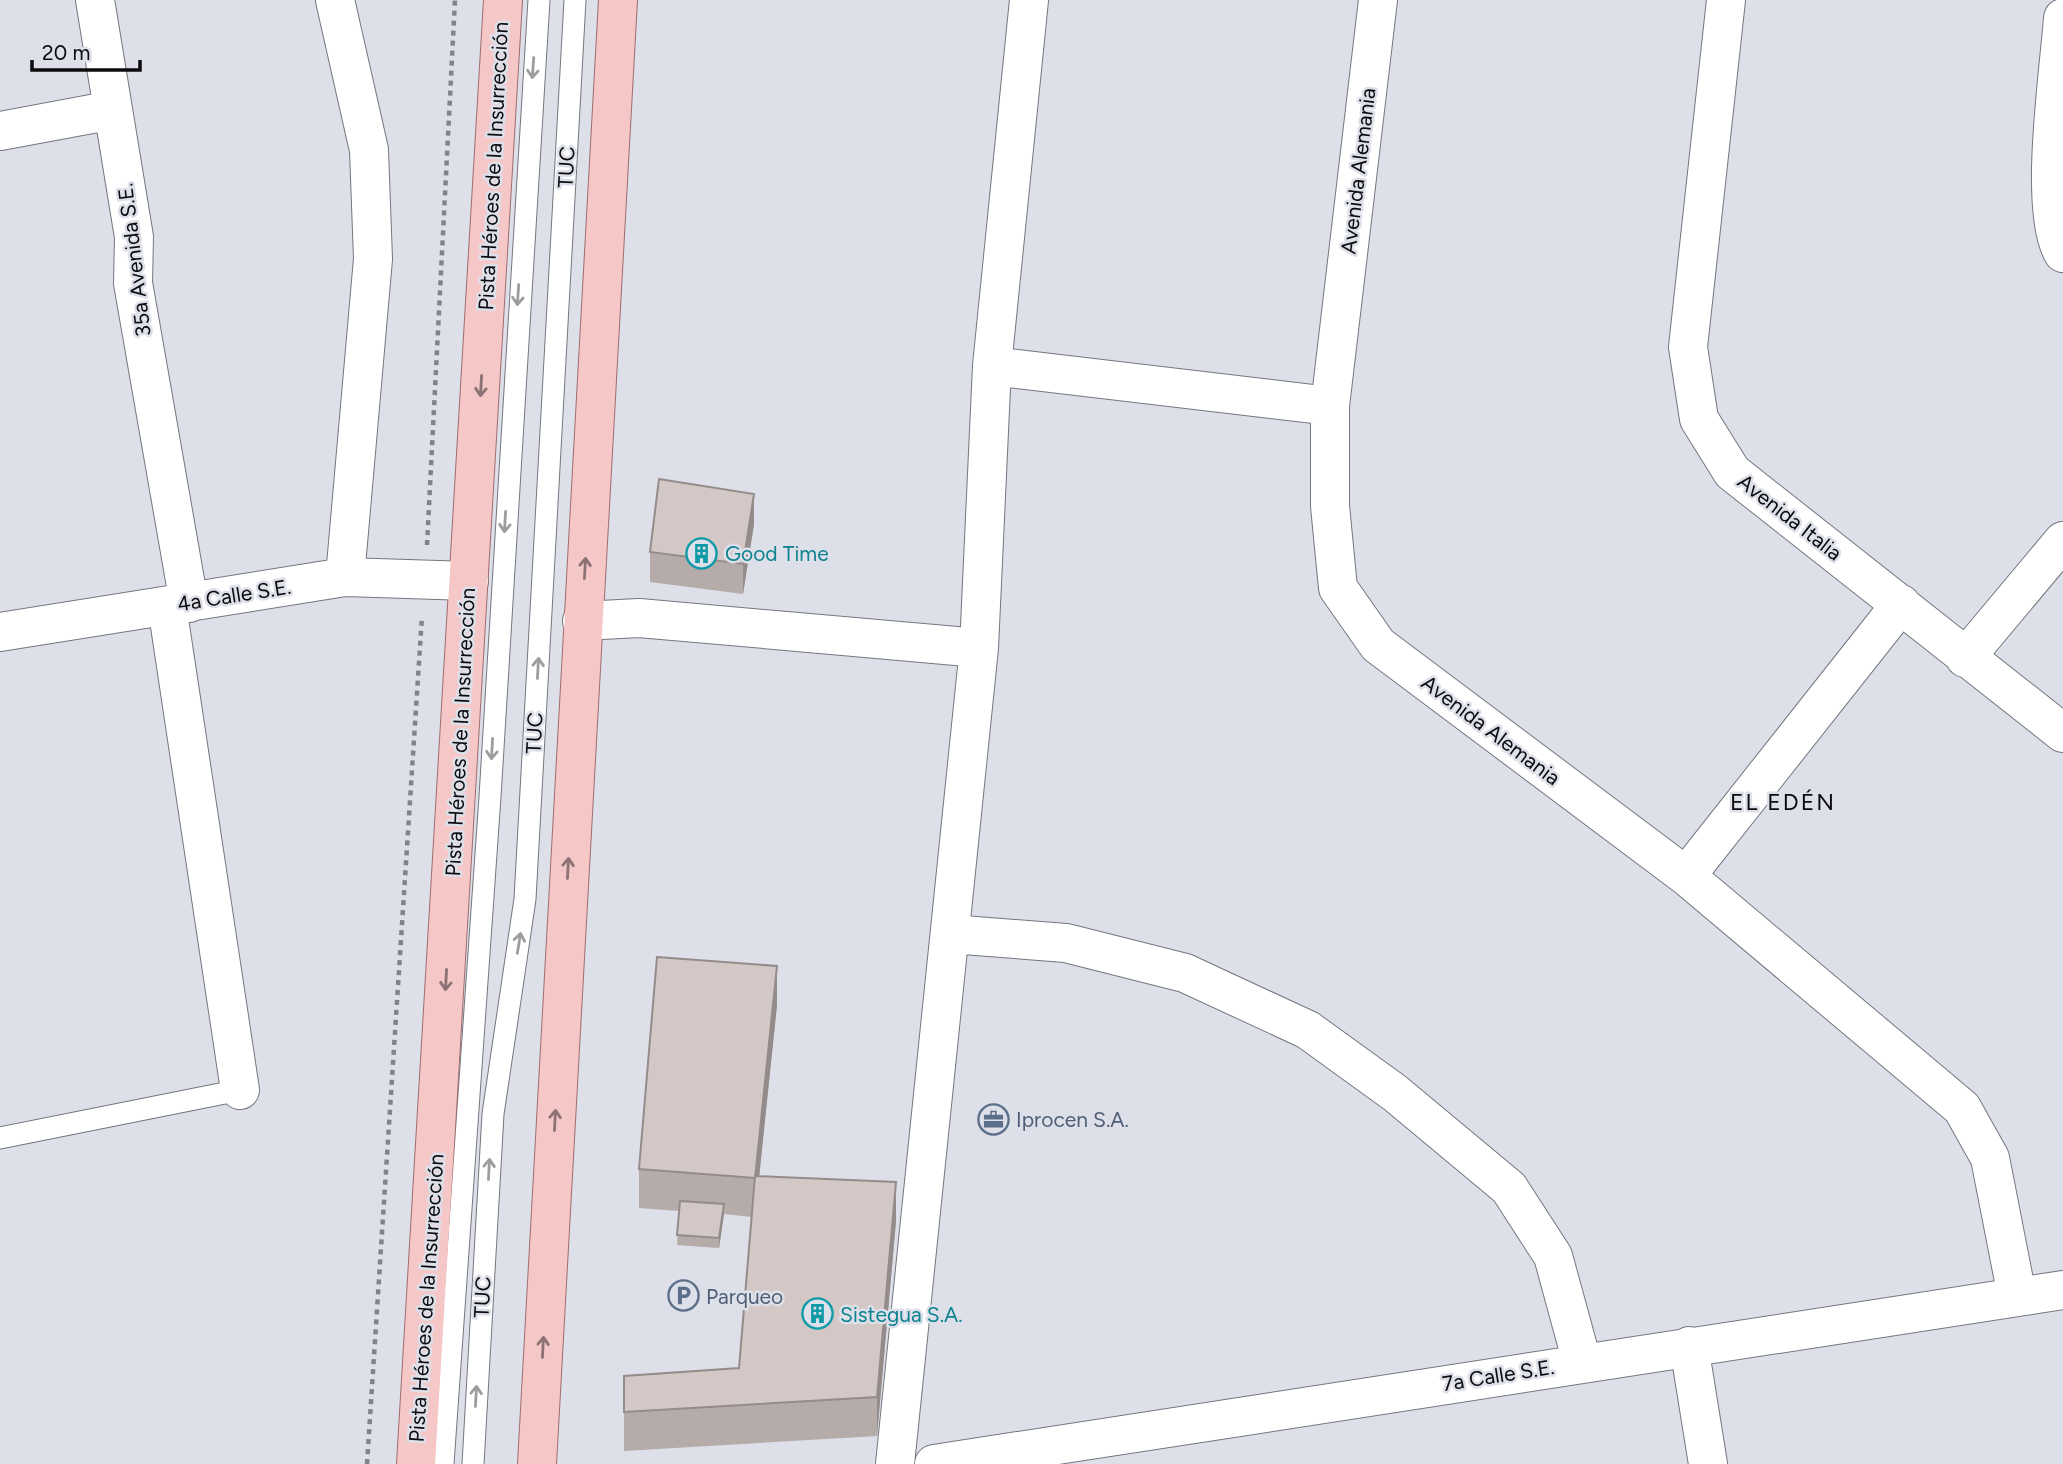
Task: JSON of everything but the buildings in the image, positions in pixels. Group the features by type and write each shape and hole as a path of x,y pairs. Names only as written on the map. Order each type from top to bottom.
{"main road":[{"name":"Pista Héroes de la Insurrección","path":"416,1464 503,0"},
{"path":"537,1464 618,0"}],"street":[{"name":"35a Avenida S.E.","path":"95,0 134,237 133,283 178,605 240,1090"},
{"path":"335,0 369,150 373,259 345,577"},
{"path":"895,1464 979,648 992,366 1029,0"},
{"name":"Avenida Alemania","path":"1378,0 1330,406 1330,506 1338,589 1378,645 1686,876 1962,1108 1990,1158 2017,1296"},
{"name":"Avenida Italia","path":"1726,0 1688,346 1699,419 1732,472 2063,733"},
{"path":"2063,18 2060,107 2049,191 2056,242 2063,253"},
{"path":"0,131 113,110"},
{"path":"992,366 1330,406"},
{"path":"1965,658 2063,541"},
{"name":"4a Calle S.E.","path":"0,632 345,577 469,582"},
{"path":"1686,876 1901,604"},
{"path":"582,621 639,618 979,648"},
{"path":"950,934 1066,943 1185,973 1308,1030 1395,1093 1509,1188 1553,1256 1582,1362"},
{"name":"7a Calle S.E.","path":"934,1464 1582,1362 2063,1290"},
{"path":"1689,1346 1708,1464"}],"lane":[{"name":"TUC","path":"443,1464 486,852 539,0"},
{"name":"TUC","path":"472,1464 493,1114 525,899 575,0"},
{"path":"0,1138 240,1090"}],"path":[{"path":"367,1464 425,580 455,0"}],"place":[{"name":"Good Time","path":"702,553"},
{"name":"Iprocen S.A.","path":"993,1119"},
{"name":"Parqueo","path":"683,1296"},
{"name":"Sistegua S.A.","path":"817,1314"}],"district":[{"name":"EL EDÉN","path":"1783,802"}]}
